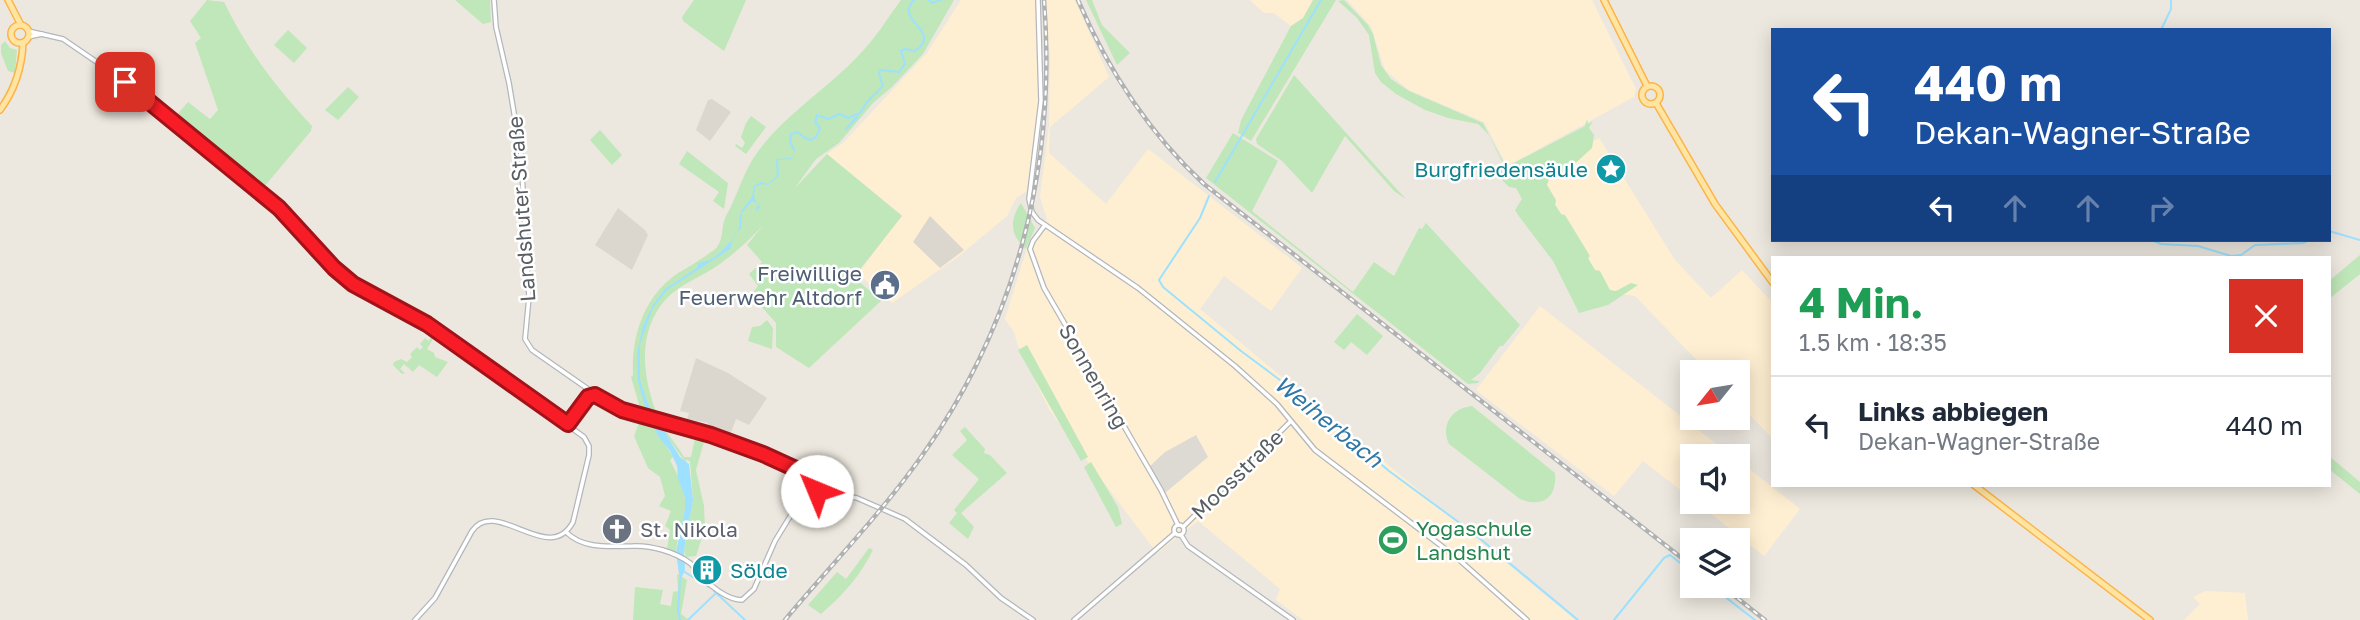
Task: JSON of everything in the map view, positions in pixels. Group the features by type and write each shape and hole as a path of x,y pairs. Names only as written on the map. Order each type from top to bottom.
{"main road":[{"path":"0,110 12,91 20,60 20,43 29,34 18,26 8,0"},
{"path":"1604,0 1647,86"},
{"path":"18,26 11,31 10,36 20,43"},
{"path":"1647,86 1656,86 1660,90 1661,96 1656,103 1650,104 1644,100 1642,93 1647,86"},
{"path":"1656,103 1715,204 1771,280"},
{"path":"1977,487 2150,620"}],"street":[{"name":"Landshuter Straße","path":"494,0 497,35 509,83 521,155 529,297 525,339 531,349 588,389 591,395 622,410 711,435 763,454 798,470 805,482"},
{"path":"1038,0 1041,101 1029,199 1031,212 1045,225 1138,288 1262,388 1315,450 1456,557 1527,620"},
{"path":"29,34 44,34 76,46 162,111 282,211 334,268 353,284 427,324 584,437 589,446 589,455 573,522 566,532 550,537 484,520 472,531 435,598 415,620"},
{"name":"Sonnenring","path":"1045,225 1030,249 1044,288 1161,490 1178,525"},
{"path":"568,424 591,395"},
{"name":"Moosstraße","path":"1183,527 1290,422"},
{"path":"805,482 814,483 817,491 815,496 810,499 802,497 799,489 805,482"},
{"path":"817,491 857,498 905,519 950,552 1001,598 1033,620"},
{"path":"566,532 571,537 601,547 648,547 672,554 689,562 716,588 731,598 742,600 754,589 775,541 802,497"},
{"path":"1181,535 1185,531 1178,525 1174,529 1175,533 1181,535 1188,546 1293,620"},
{"name":"Moosstraße","path":"1074,620 1175,533"}],"shaded area":[{"path":"961,0 1036,0 1039,106 1027,191 1016,198 1007,216 959,256 892,303 858,274 902,215 827,154 843,143 927,53"},
{"path":"1043,0 1075,0 1109,77 1050,127 1049,153 1106,204 1148,149 1302,268 1271,311 1224,276 1200,309 1575,620 1303,620 1276,600 1280,589 1198,521 1157,553 1050,411 1018,346 1014,332 1005,319 1028,245 1047,219 1040,197 1049,127 1050,55"},
{"path":"1250,0 1313,0 1303,18 1291,26 1274,13 1264,13"},
{"path":"1347,0 1592,0 1636,89 1634,97 1507,166 1484,122 1409,90 1385,70 1371,26"},
{"path":"712,99 731,112 710,141 696,130 708,100"},
{"path":"1599,138 1675,260 1711,298 1742,270 1771,301 1771,437 1750,415 1750,360 1697,360 1635,296 1608,292 1542,182 1544,169"},
{"path":"618,208 648,235 632,270 595,245"},
{"path":"930,216 964,250 940,268 913,242"},
{"path":"1540,306 1680,416 1680,430 1698,430 1716,444 1680,444 1680,490 1643,461 1614,496 1476,390"},
{"path":"696,358 728,373 767,398 749,425 736,419 729,438 707,430 708,423 687,419 689,413 680,411"},
{"path":"1196,435 1208,457 1165,493 1150,466 1165,452"},
{"path":"1750,469 1800,509 1764,556 1750,545 1750,528 1729,528 1711,514 1750,514"},
{"path":"2205,591 2245,593 2248,620 2184,620 2200,604 2193,597"}],"green space":[{"path":"207,0 224,2 263,67 312,126 311,131 264,187 259,187 237,165 234,166 176,116 188,102 210,119 218,110 195,43 201,38 190,21"},
{"path":"455,0 490,0 491,22 483,24"},
{"path":"694,0 746,0 724,51 683,21 682,17"},
{"path":"901,0 954,0 923,54 873,103 839,143 816,159 794,189 827,154 902,216 854,277 881,301 809,368 776,347 776,323 751,295 758,286 749,274 762,262 747,245 764,224 720,264 672,294 656,312 646,343 645,358 649,391 654,406 665,430 684,457 691,457 696,434 705,438 696,470 704,506 705,528 696,556 686,557 684,550 693,500 690,461 686,462 668,437 654,427 673,457 670,460 681,483 685,502 676,552 667,550 670,530 665,526 671,511 659,506 665,496 660,477 648,468 634,436 642,415 631,377 634,346 642,318 656,293 666,282 717,247 726,216 759,150 782,124 859,55"},
{"path":"1086,0 1092,0 1102,25 1130,53 1117,65"},
{"path":"1313,0 1336,0 1251,141 1238,133 1241,120 1291,26 1303,18"},
{"path":"1344,0 1368,25 1381,65 1391,79 1409,91 1483,123 1506,167 1585,126 1587,119 1588,124 1593,121 1589,128 1594,135 1592,148 1569,169 1557,174 1554,169 1548,171 1550,176 1547,185 1556,200 1555,205 1561,214 1565,215 1590,256 1588,258 1595,270 1600,271 1610,290 1616,291 1631,283 1638,285 1608,305 1579,313 1553,261 1515,210 1522,199 1516,188 1509,187 1499,177 1500,169 1504,166 1489,135 1478,124 1425,110 1381,82 1375,73 1369,35 1357,18 1338,1"},
{"path":"288,30 307,48 294,63 274,45"},
{"path":"5,41 10,48 17,50 15,73 8,71 1,53 1,45"},
{"path":"1294,75 1406,199 1394,191 1345,136 1312,193 1282,161 1257,144 1256,139"},
{"path":"348,87 359,97 338,120 325,110"},
{"path":"751,116 766,127 746,154 735,146 736,144 742,148 745,143 741,137"},
{"path":"600,130 622,155 612,165 590,140"},
{"path":"1233,133 1278,161 1252,211 1353,292 1374,262 1394,276 1419,228 1422,229 1426,223 1520,325 1471,380 1479,381 1478,383 1468,384 1206,178"},
{"path":"687,151 728,183 724,209 713,201 719,192 679,164"},
{"path":"1021,203 1035,228 1026,249 1014,233 1013,227 1014,215"},
{"path":"2360,255 2360,274 2331,297 2331,279"},
{"path":"1357,314 1383,336 1367,355 1351,342 1344,350 1334,342"},
{"path":"767,320 773,328 772,349 748,341 752,327 760,326"},
{"path":"433,332 436,334 427,349 434,353 435,357 448,362 437,377 419,365 413,372 404,364 400,369 405,373 402,374 393,365 394,362 401,359 407,362 412,357 410,354 417,347 420,350 423,347 420,344 425,338 429,341"},
{"path":"1027,345 1088,457 1081,461 1018,350"},
{"path":"1472,406 1555,473 1554,489 1547,499 1535,502 1520,499 1449,444 1446,430 1450,419 1459,410"},
{"path":"965,427 985,449 984,453 990,455 1007,473 961,513 974,527 968,539 949,523 957,513 954,510 979,479 952,455 967,440 960,431"},
{"path":"2331,458 2360,482 2360,494 2331,471"},
{"path":"1091,462 1118,507 1122,524 1116,527 1084,467"},
{"path":"869,548 873,550 862,568 829,607 821,614 808,605 837,572 846,579"},
{"path":"677,574 687,580 681,614 689,620 633,620 635,587 663,590 660,604 671,606 673,592 678,591"}],"water":[{"path":"795,148 792,159 778,160 779,176 768,185 755,187 754,198 757,203 752,201 742,213 741,228 736,233 741,212 751,197 754,186 761,182 768,184 777,176 776,159 792,158"},
{"path":"733,238 730,249 667,290 653,308 640,344 640,380 648,404 680,457 689,464 693,500 684,550 685,569 680,582 676,552 685,497 677,466 647,413 638,381 637,354 643,326 653,305 665,289 697,268 698,263 717,255"}],"waterway":[{"path":"794,150 790,142 791,134 798,132 811,140 816,137 820,128 815,122 817,115 829,119 839,114 848,118 860,113 883,86 880,70 899,72 905,64 901,51 915,51 922,44 922,32 909,14 909,7 914,0"},
{"path":"929,0 932,3 941,0"},
{"name":"Weiherbach","path":"1215,182 1321,0"},
{"path":"2162,28 2171,9 2171,0"},
{"path":"846,129 857,117"},
{"name":"Weiherbach","path":"1209,196 1200,218 1159,280 1163,287 1300,395 1389,471 1472,532 1578,620"},
{"path":"2331,232 2360,240"},
{"path":"2156,242 2198,246 2231,256"},
{"path":"2231,256 2241,255 2255,245 2305,242"},
{"name":"Weiherbach","path":"1614,620 1664,558 1670,555 1680,563"},
{"path":"683,571 709,587"},
{"path":"680,582 680,620"},
{"path":"714,591 745,620"},
{"path":"688,620 715,594"},
{"name":"Weiherbach","path":"1727,598 1755,620"}],"railway":[{"path":"785,620 872,520 921,457 954,406 983,352 1006,296 1036,181 1044,121 1044,0"},
{"path":"1078,0 1102,51 1131,99 1165,143 1204,184 1680,557"},
{"path":"1737,598 1765,620"}],"place":[{"name":"Burgfriedensäule","path":"1611,169"},
{"name":"Freiwillige Feuerwehr Altdorf","path":"885,285"},
{"name":"St. Nikola","path":"617,529"},
{"name":"Yogaschule Landshut","path":"1393,540"},
{"name":"Sölde","path":"707,570"}],"route":[{"path":"125,82 279,208 346,279 427,324 568,424 588,397 595,395 622,410 711,435 763,454 798,470 805,482 811,481 816,485 817,491"}]}
